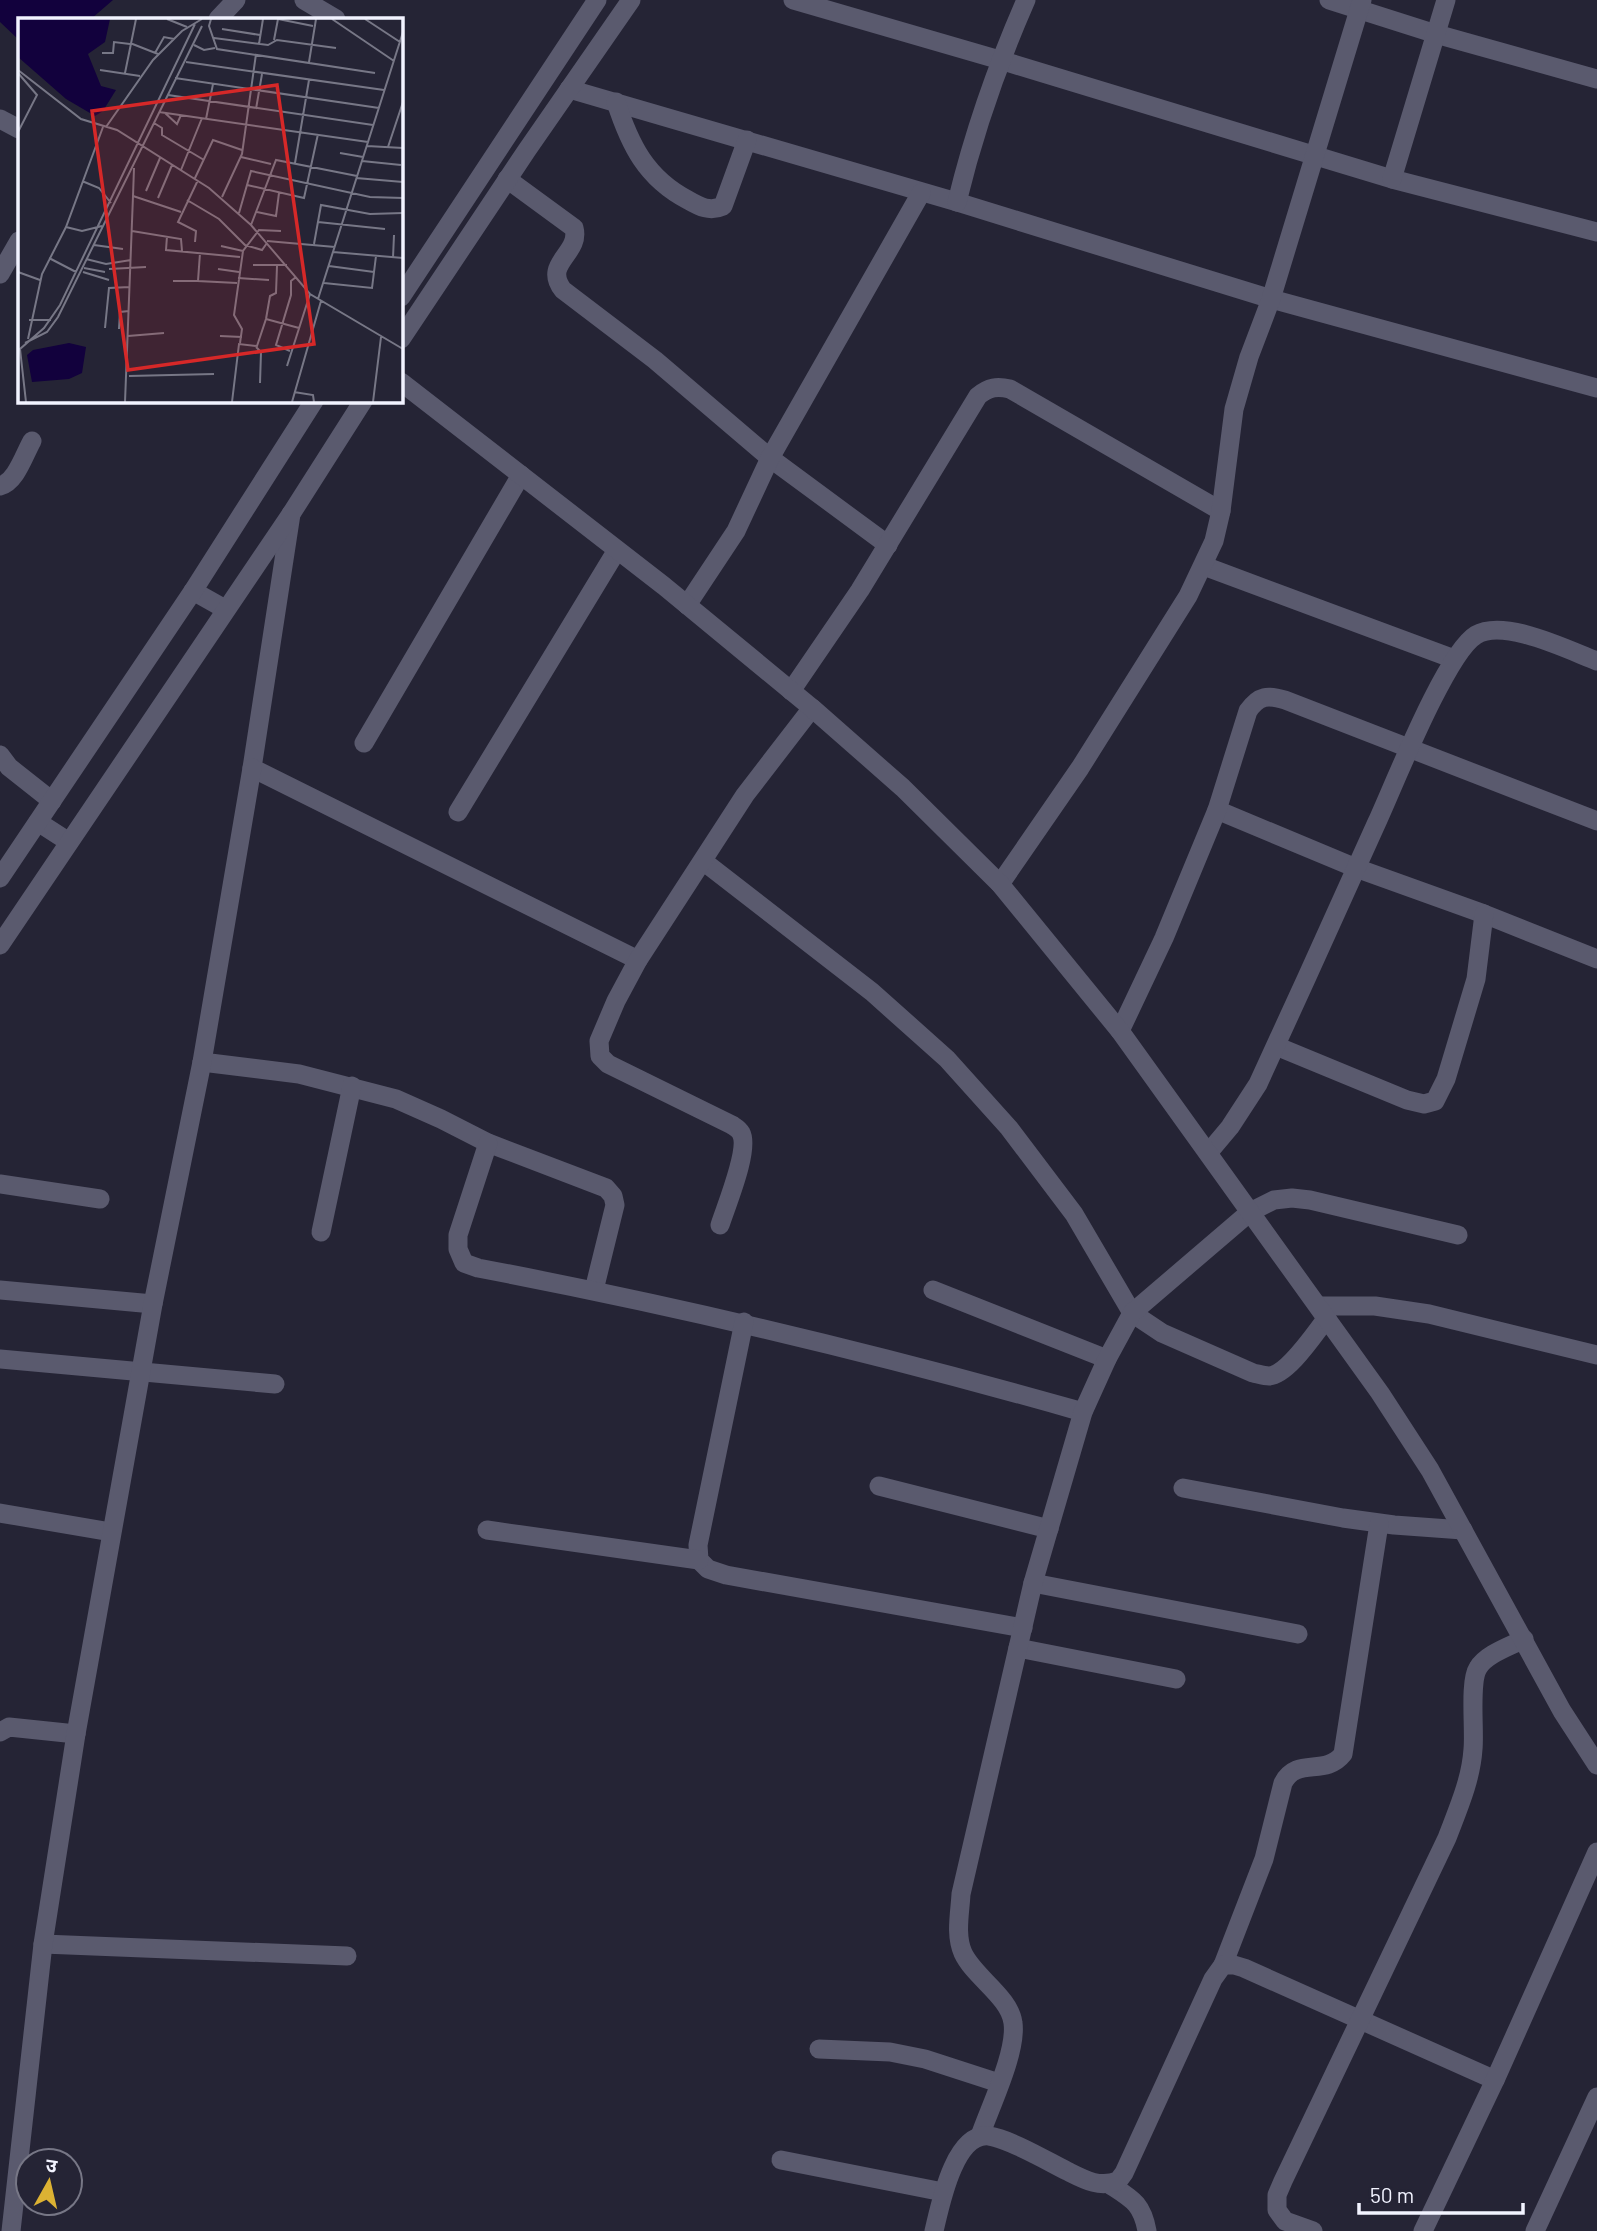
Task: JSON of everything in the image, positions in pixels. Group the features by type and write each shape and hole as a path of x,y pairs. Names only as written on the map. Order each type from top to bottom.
{"street":[{"path":"219,18 236,0"},
{"path":"304,0 334,18"},
{"path":"402,295 597,0"},
{"path":"402,337 507,179 631,0"},
{"path":"793,0 1392,179 1597,232"},
{"path":"957,202 983,107 1026,0"},
{"path":"1329,0 1360,5 1436,34 1597,79"},
{"path":"1392,179 1446,0"},
{"path":"1000,884 1087,757 1204,566 1214,541 1221,511 1234,409 1249,357 1271,299 1360,5"},
{"path":"569,89 957,202 1271,299 1597,388"},
{"path":"616,102 627,136 642,161 660,182 703,208 715,210 723,206 747,140"},
{"path":"0,119 18,128"},
{"path":"507,179 574,228 575,242 556,274 557,282 563,290 654,360 770,458 888,545"},
{"path":"687,605 736,531 770,458 921,192"},
{"path":"0,274 18,243"},
{"path":"402,383 687,605 812,708 902,788 1000,884 1120,1031 1323,1312 1430,1470 1562,1711 1597,1765"},
{"path":"791,691 860,590 978,396 987,389 1010,389 1024,396 1221,511"},
{"path":"0,878 193,591 313,402"},
{"path":"0,945 291,514 362,402"},
{"path":"0,486 11,480 32,441"},
{"path":"364,743 521,475"},
{"path":"11,2231 43,1944 76,1734 140,1372 202,1062 252,768 291,514"},
{"path":"458,811 617,550"},
{"path":"1204,566 1454,659"},
{"path":"193,591 225,609"},
{"path":"1209,1152 1230,1127 1258,1084 1410,747 1454,659 1475,635 1494,628 1523,634 1597,661"},
{"path":"1120,1031 1164,938 1217,810 1248,711 1262,696 1285,700 1597,821"},
{"path":"720,1225 741,1159 741,1133 733,1125 608,1064 600,1056 599,1041 638,960 745,795 812,708"},
{"path":"0,755 9,767 52,801"},
{"path":"252,768 638,960"},
{"path":"1217,810 1356,868 1484,914 1597,959"},
{"path":"38,822 69,842"},
{"path":"703,861 873,992 947,1059 1009,1128 1073,1214 1132,1313 1162,1333 1193,1348 1253,1373 1268,1376 1279,1373 1291,1362 1323,1312"},
{"path":"1276,1046 1407,1100 1424,1104 1435,1101 1446,1079 1476,979 1484,914"},
{"path":"202,1062 299,1074 396,1099 488,1143 606,1188 613,1196 614,1215 594,1290"},
{"path":"321,1232 352,1086"},
{"path":"488,1143 458,1235 458,1249 464,1263 744,1322 913,1364 1083,1412"},
{"path":"0,1184 100,1199"},
{"path":"980,2136 1013,2040 1013,2020 1004,2003 978,1976 962,1952 958,1929 961,1894 1033,1583 1083,1412 1107,1359 1132,1313 1250,1212 1274,1200 1292,1198 1336,1205 1458,1236"},
{"path":"0,1290 153,1304"},
{"path":"933,1290 1107,1359"},
{"path":"1323,1312 1375,1306 1429,1314 1597,1354"},
{"path":"699,1560 698,1545 744,1322"},
{"path":"0,1359 275,1384"},
{"path":"879,1486 1049,1529"},
{"path":"1183,1488 1379,1524 1463,1530"},
{"path":"0,1513 111,1532"},
{"path":"933,2231 950,2174 967,2143 980,2136 1002,2140 1098,2184 1118,2181 1124,2173 1213,1979 1223,1965 1264,1859 1283,1783 1288,1773 1336,1763 1343,1754 1379,1524"},
{"path":"487,1530 699,1560 708,1569 726,1575 1023,1628"},
{"path":"1033,1583 1298,1634"},
{"path":"1313,2231 1285,2221 1277,2210 1278,2195 1358,2020 1447,1838 1465,1793 1473,1751 1474,1690 1478,1668 1484,1660 1524,1639"},
{"path":"1018,1648 1176,1679"},
{"path":"0,1732 9,1727 76,1734"},
{"path":"1423,2231 1495,2080 1597,1852"},
{"path":"43,1944 347,1956"},
{"path":"1223,1965 1244,1968 1495,2080"},
{"path":"819,2049 890,2052 925,2059 999,2083"},
{"path":"1535,2231 1597,2097"},
{"path":"780,2160 943,2192"},
{"path":"1110,2184 1132,2198 1143,2211 1147,2231"}],"shaded area":[{"path":"0,0 113,0 92,18 18,18 18,39 0,22"}]}
